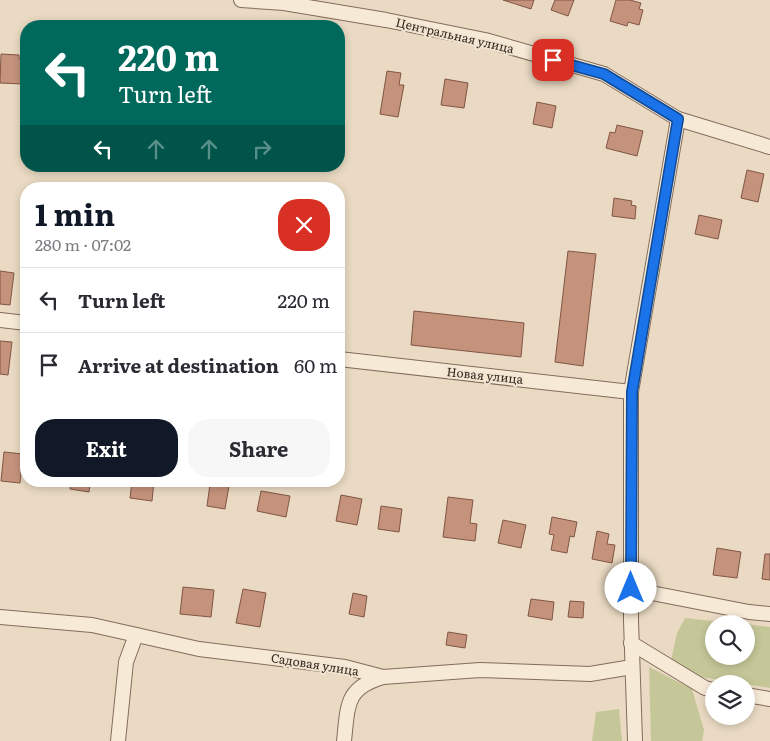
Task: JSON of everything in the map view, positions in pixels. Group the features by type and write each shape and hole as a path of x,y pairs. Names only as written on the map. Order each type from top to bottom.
{"street":[{"name":"Центральная улица","path":"241,0 284,3 386,20 485,40 604,74 678,119 770,147"},
{"path":"635,741 631,588 632,392 678,119"},
{"path":"0,320 20,323"},
{"name":"Новая улица","path":"345,360 632,392"},
{"path":"631,588 749,612 770,614"},
{"name":"Садовая улица","path":"0,617 92,625 199,648 345,667 384,677 480,670 590,674 632,667"},
{"path":"118,741 126,662 136,635"},
{"path":"632,643 705,688"},
{"path":"344,741 348,706 355,691 366,682 384,677"},
{"path":"755,696 770,699"}],"green space":[{"path":"685,618 705,620 705,665 755,665 755,625 770,627 770,688 755,686 755,675 705,675 705,678 701,677 671,660 677,633"},
{"path":"649,667 692,689 704,730 702,741 651,741"},
{"path":"619,709 622,741 592,741 596,712"}],"building":[{"path":"503,0 534,0 531,9"},
{"path":"555,0 574,0 568,16 551,10"},
{"path":"616,0 630,0 641,3 639,9 643,10 639,25 628,22 627,26 610,21"},
{"path":"1,54 19,55 20,84 0,83"},
{"path":"387,71 401,73 399,85 404,85 398,117 380,114"},
{"path":"445,79 468,83 464,108 441,105"},
{"path":"537,102 556,106 552,128 533,124"},
{"path":"617,125 643,131 637,156 606,148 610,132 615,133"},
{"path":"747,170 764,174 758,202 741,198"},
{"path":"614,198 632,201 631,205 636,206 635,219 612,216"},
{"path":"699,215 722,220 718,239 695,234"},
{"path":"568,251 596,254 583,366 555,362"},
{"path":"0,271 14,273 10,305 0,304"},
{"path":"414,311 524,323 521,357 411,345"},
{"path":"0,341 12,342 8,375 0,374"},
{"path":"4,452 20,454 20,483 1,481"},
{"path":"70,487 90,487 89,492 70,489"},
{"path":"131,487 153,487 152,501 130,498"},
{"path":"210,487 229,487 225,509 207,506"},
{"path":"261,491 290,496 286,517 257,511"},
{"path":"341,495 362,499 357,525 336,521"},
{"path":"448,497 473,500 470,523 477,524 475,541 443,537"},
{"path":"381,506 402,509 399,532 378,529"},
{"path":"552,517 577,522 574,537 570,536 567,553 551,550 554,535 549,534"},
{"path":"503,520 526,525 521,548 498,543"},
{"path":"597,531 609,534 607,544 615,545 612,563 592,559"},
{"path":"717,548 741,552 737,578 713,575"},
{"path":"765,554 770,554 770,580 762,579"},
{"path":"183,587 214,590 211,617 180,614"},
{"path":"243,589 266,593 260,627 236,623"},
{"path":"353,593 367,596 364,617 349,614"},
{"path":"531,599 554,602 552,620 528,616"},
{"path":"570,601 584,602 583,618 568,617"},
{"path":"448,632 467,635 465,648 446,645"}],"route":[{"path":"553,60 604,74 678,119 632,392 631,588"}]}
